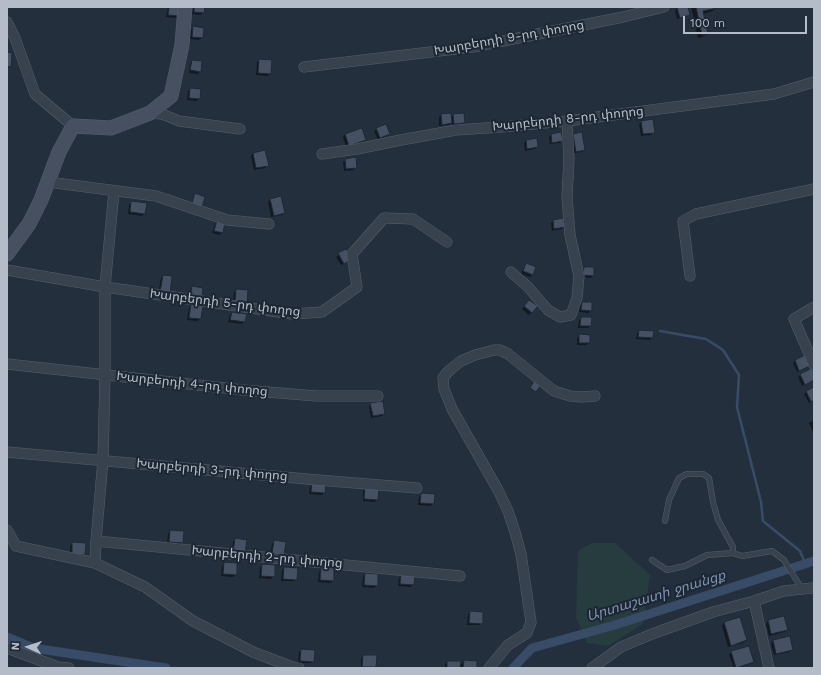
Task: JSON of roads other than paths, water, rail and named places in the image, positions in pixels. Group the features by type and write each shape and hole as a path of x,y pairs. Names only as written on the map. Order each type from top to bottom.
{"street":[{"path":"7,22 15,38 36,94 73,126 111,128 150,113 171,96 182,45 185,7"},
{"name":"Խարբերդի 9-րդ փողոց","path":"304,67 473,47 623,17 664,7"},
{"name":"Խարբերդի 8-րդ փողոց","path":"322,154 357,149 456,130 567,121 774,94 814,82"},
{"path":"150,113 162,114 179,121 240,129"},
{"path":"511,272 528,287 548,310 560,317 571,315 577,298 579,276 570,235 567,197 569,159 567,121"},
{"path":"7,254 29,224 41,200 59,152 73,126"},
{"path":"48,182 156,196 226,220 269,224"},
{"path":"690,276 683,221 696,214 814,189"},
{"path":"95,563 103,460 105,287 114,191"},
{"name":"Խարբերդի 5-րդ փողոց","path":"7,270 105,287 292,314 322,312 357,287 352,254 384,218 413,219 446,242"},
{"path":"814,307 794,319 814,365"},
{"path":"489,668 508,645 526,635 531,622 521,554 508,511 498,490 452,409 444,389 443,378 450,369 461,361 475,355 500,350 508,354 554,390 570,396 595,396"},
{"name":"Խարբերդի 4-րդ փողոց","path":"7,364 243,390 316,396 378,396"},
{"name":"Խարբերդի 3-րդ փողոց","path":"7,452 417,488"},
{"path":"7,530 16,546 95,563 145,587 193,621 253,652 295,668 300,668"},
{"name":"Խարբերդի 2-րդ փողոց","path":"96,541 460,576"},
{"path":"597,666 621,647 713,612 784,592 814,588"},
{"path":"754,601 769,668"},
{"path":"7,648 58,667 70,668"}],"lane":[{"path":"665,521 669,500 679,478 687,474 703,474 709,478 718,520 733,547 732,553"},
{"path":"652,560 667,570 685,566 707,555 732,553 742,556 772,551 784,560 802,589"}],"waterway":[{"path":"660,331 706,339 723,350 739,375 737,407 761,502 763,521 800,551 805,563"},
{"name":"Արտաշատի ջրանցք","path":"513,668 532,648 615,625 814,561"},
{"name":"Արտաշատի ջրանցք","path":"7,637 33,648 166,668"}]}
